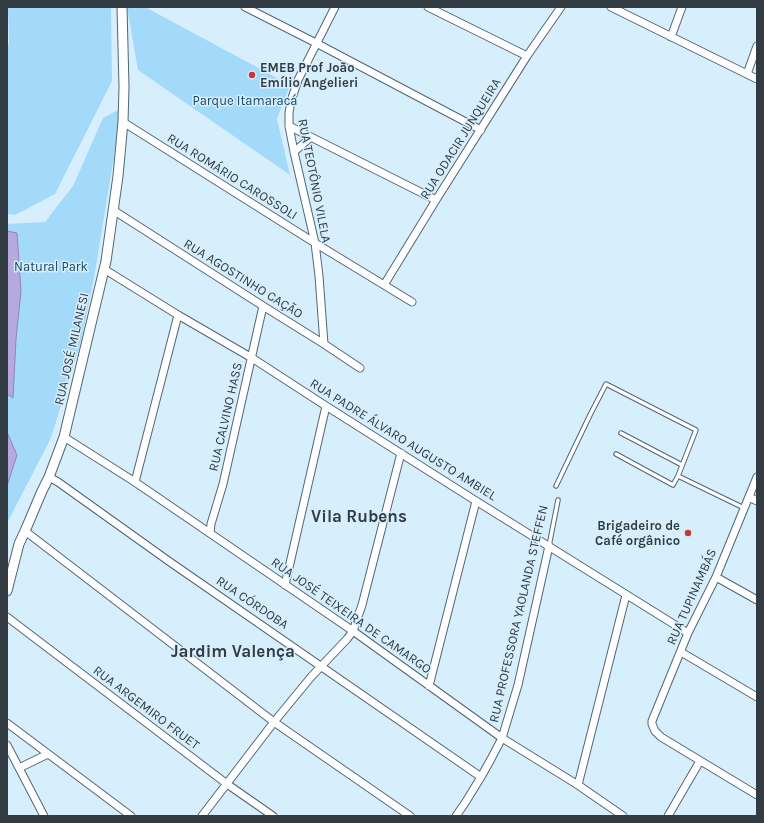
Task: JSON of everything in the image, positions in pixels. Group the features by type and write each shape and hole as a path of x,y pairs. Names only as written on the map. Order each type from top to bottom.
{"street":[{"name":"RUA JOSÉ MILANESI","path":"7,591 19,544 42,491 50,477 64,437 104,269 118,176 123,122 124,87 122,7"},
{"path":"245,7 481,130"},
{"name":"RUA TEOTÔNIO VILELA","path":"324,344 315,243 294,152 289,126 289,113 291,101 298,80 335,7"},
{"path":"428,7 527,56"},
{"name":"RUA ODACIR JUNQUEIRA","path":"384,285 527,56 561,7"},
{"path":"611,7 757,79"},
{"path":"671,37 682,7"},
{"path":"747,74 757,46"},
{"name":"RUA ROMÁRIO CAROSSOLI","path":"123,122 315,243 412,302"},
{"path":"289,126 436,200"},
{"path":"294,152 311,137"},
{"name":"RUA AGOSTINHO CAÇÃO","path":"113,210 360,368"},
{"name":"RUA PADRE ÁLVARO AUGUSTO AMBIEL","path":"104,269 178,315 252,358 476,501 688,632"},
{"name":"RUA CALVINO HASS","path":"210,533 263,306"},
{"path":"135,482 178,315"},
{"path":"285,585 326,406"},
{"name":"RUA JOSÉ TEIXEIRA DE CAMARGO","path":"64,437 135,482 353,631 502,738 578,785 623,816"},
{"path":"202,816 274,722 306,683 353,631 362,605 400,453"},
{"name":"RUA CÓRDOBA","path":"50,477 170,562 481,777"},
{"name":"RUA TUPINAMBÁS","path":"700,761 658,734 653,728 652,721 688,632 716,577 757,477"},
{"path":"749,497 757,501"},
{"path":"429,686 476,501"},
{"path":"25,531 274,722 410,816"},
{"name":"RUA PROFESSORA YAOLANDA STEFFEN","path":"456,816 481,777 502,738 518,685 549,546"},
{"path":"716,577 757,600"},
{"path":"578,785 626,595"},
{"name":"RUA ARGEMIRO FRUET","path":"7,617 227,784 273,816"},
{"path":"681,652 757,697"},
{"path":"7,723 131,816"},
{"path":"7,745 44,816"},
{"path":"19,768 48,754"},
{"path":"668,816 700,761 757,795"}],"lane":[{"path":"556,486 606,384 696,430 673,485 616,454"},
{"path":"621,433 682,465"},
{"path":"678,476 744,508"},
{"name":"RUA PROFESSORA YAOLANDA STEFFEN","path":"549,546 558,500"}],"green space":[{"path":"8,7 111,7 112,81 55,194 15,215 7,214"},
{"name":"Parque Itamaracá","path":"127,7 145,7 290,85 277,119 290,175 138,70"},
{"name":"Natural Park","path":"122,108 94,278 81,341 51,438 7,523 7,224 45,222 73,186 103,118"}],"shaded area":[{"path":"7,231 17,233 21,291 16,339 13,398 7,394"},
{"path":"7,432 17,455 7,486"}],"place":[{"name":"EMEB Prof João Emílio Angelieri","path":"252,75"},
{"name":"Brigadeiro de Café orgânico","path":"688,533"}],"district":[{"name":"Vila Rubens","path":"359,517"},
{"name":"Jardim Valença","path":"233,652"}]}
